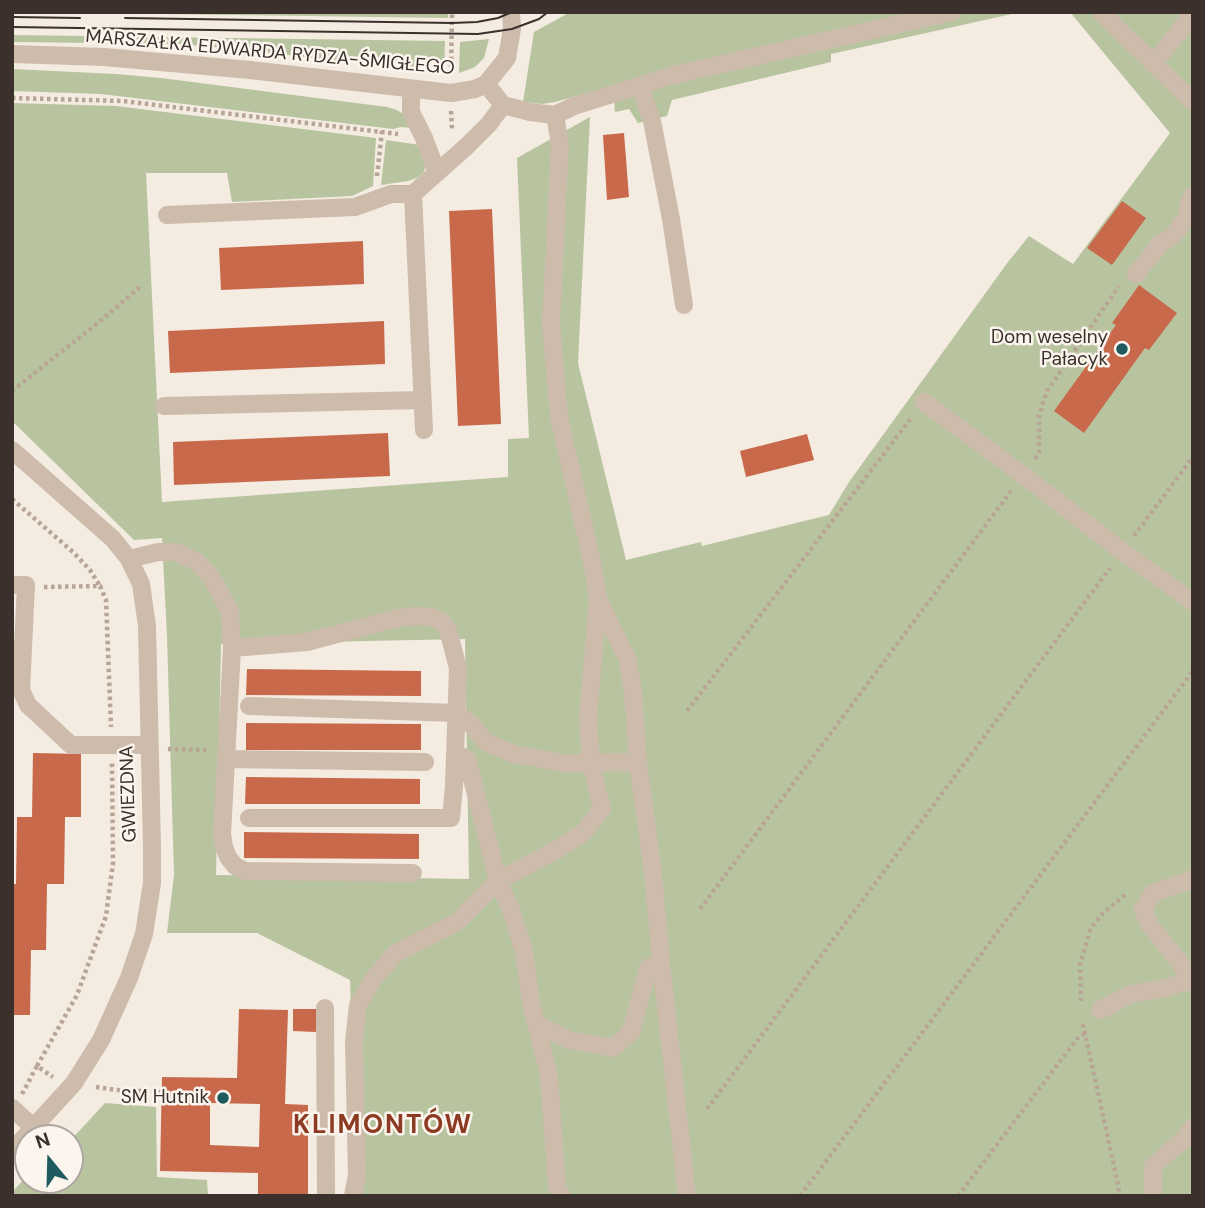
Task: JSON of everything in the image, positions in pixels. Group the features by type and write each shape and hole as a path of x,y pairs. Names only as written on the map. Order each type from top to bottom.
{"street":[{"path":"511,12 512,29 507,58 486,84 503,104 530,112 555,115 574,106 674,75 952,12"},
{"path":"1101,12 1193,102"},
{"path":"1153,64 1193,12"},
{"name":"MARSZAŁKA EDWARDA RYDZA-ŚMIGŁEGO","path":"12,54 104,57 451,93 475,89 486,84"},
{"path":"640,86 652,121 684,305"},
{"path":"411,89 411,112 438,173"},
{"path":"167,215 355,207 391,194 413,194 489,124 503,104"},
{"path":"353,1196 357,1175 354,1042 358,1006 374,978 396,953 457,922 498,881 584,832 602,809 591,763 588,719 598,599 559,417 551,324 560,144 555,115"},
{"path":"413,194 424,430"},
{"path":"1136,274 1161,243 1173,236 1186,218 1189,201 1193,196"},
{"path":"164,406 421,400"},
{"path":"924,402 1193,602"},
{"name":"GWIEZDNA","path":"12,450 113,539 129,559 141,584 147,626 152,883 144,933 129,978 101,1040 74,1083 36,1124"},
{"path":"129,559 158,552 176,552 197,562 211,578 230,611 233,648 222,834 228,857 235,866 244,871 413,873"},
{"path":"12,584 26,585 21,690 28,705 71,745 149,747"},
{"path":"598,599 628,660 633,693 638,762 653,873 687,1196"},
{"path":"233,648 307,642 398,618 431,617 441,621 448,631 458,668 451,818 249,818"},
{"path":"249,706 455,713 471,724 486,742 513,754 564,763 638,762"},
{"path":"455,753 467,759 498,881 524,951 531,1003 549,1076 557,1187 562,1196"},
{"path":"227,755 425,762"},
{"path":"1094,1015 1131,994 1191,982 1180,963 1149,924 1143,909 1153,893 1193,879"},
{"path":"536,1024 569,1040 612,1048 631,1032 648,968 661,962"},
{"path":"325,1008 326,1196"},
{"path":"12,1108 30,1124"},
{"path":"1153,1196 1153,1166 1185,1138 1193,1127"}],"path":[{"path":"12,98 123,101 424,138 452,133 452,12"},
{"path":"700,909 1040,452 1039,415 1047,391 1120,285 1136,274"},
{"path":"12,391 140,287"},
{"path":"687,711 924,402"},
{"path":"707,1109 1193,457"},
{"path":"12,499 90,570 106,600 112,746 113,863 106,916 77,995 37,1066"},
{"path":"45,587 100,586"},
{"path":"800,1196 1193,671"},
{"path":"149,747 227,755"},
{"path":"958,1196 1077,1039 1085,1033 1094,1015"},
{"path":"106,1088 161,1092"}],"green space":[{"path":"24,12 448,12 448,18"},
{"path":"568,12 1021,12 831,54 831,62 672,100 667,116 638,123 629,109 615,112 613,86 555,102 523,102 534,32"},
{"path":"1070,12 1193,12 1193,1196 356,1196 350,980 257,933 167,933 174,875 162,538 134,540 12,421 12,103 116,106 376,138 373,186 352,196 232,202 227,173 146,173 162,502 508,477 508,439 529,438 517,158 590,117 578,363 626,560 701,542 702,546 829,515 849,482 1029,236 1073,264 1170,133","holes":["465,639 469,879 216,875 221,644"]},
{"path":"12,35 445,41 444,72 181,44 12,42"},
{"path":"489,39 484,58 475,67 459,73 460,42"},
{"path":"12,69 161,78 387,107 403,114 411,128 393,129 101,94 12,91"},
{"path":"386,140 420,145 425,165 423,173 408,181 381,185"},
{"path":"105,1103 156,1107 157,1177 207,1180 208,1196 12,1196 14,1190 14,1194 84,1194 84,1126"}],"building":[{"path":"624,133 629,197 607,200 603,135"},
{"path":"1122,201 1146,218 1112,265 1087,248"},
{"path":"492,209 501,424 458,426 449,211"},
{"path":"363,241 364,284 221,290 219,248"},
{"name":"Dom weselny Pałacyk","path":"1139,285 1177,313 1149,350 1145,348 1084,433 1054,411 1116,325 1112,323"},
{"path":"384,321 385,364 170,373 168,331"},
{"path":"388,433 390,476 174,485 173,442"},
{"path":"807,434 814,460 746,477 740,451"},
{"path":"247,669 421,671 421,696 246,695"},
{"path":"246,723 421,724 421,750 246,750"},
{"path":"33,753 81,754 81,817 65,817 64,884 47,884 46,950 31,950 30,1015 12,1015 12,884 16,884 17,817 32,817"},
{"path":"246,777 420,779 420,804 245,804"},
{"path":"244,832 419,834 419,859 244,858"},
{"name":"SM Hutnik","path":"239,1009 288,1010 285,1104 308,1105 308,1196 258,1196 258,1173 160,1171 162,1077 237,1078","holes":["210,1103 260,1104 259,1147 210,1145"]},
{"path":"293,1009 317,1009 316,1032 293,1031"}],"tram line":[{"path":"125,18 452,23 477,22 512,12"},
{"path":"12,27 478,34 512,29 539,19 548,12"},
{"path":"12,17 80,18"}],"place":[{"name":"Dom weselny Pałacyk","path":"1122,349"},
{"name":"SM Hutnik","path":"223,1098"}],"district":[{"name":"KLIMONTÓW","path":"383,1126"}]}
